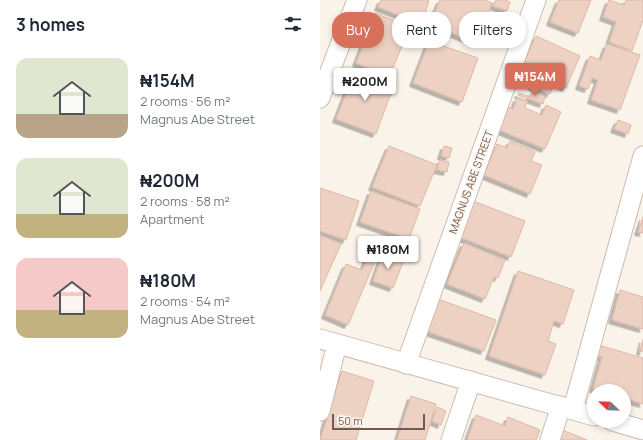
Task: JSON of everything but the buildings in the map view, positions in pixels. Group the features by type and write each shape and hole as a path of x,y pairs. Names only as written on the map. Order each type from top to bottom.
{"street":[{"path":"320,98 357,0"},
{"name":"MAGNUS ABE STREET","path":"406,364 536,0"},
{"path":"550,440 567,408 643,156"},
{"path":"320,411 328,341 587,414"},
{"path":"451,440 471,382"},
{"path":"631,427 643,430"}]}
